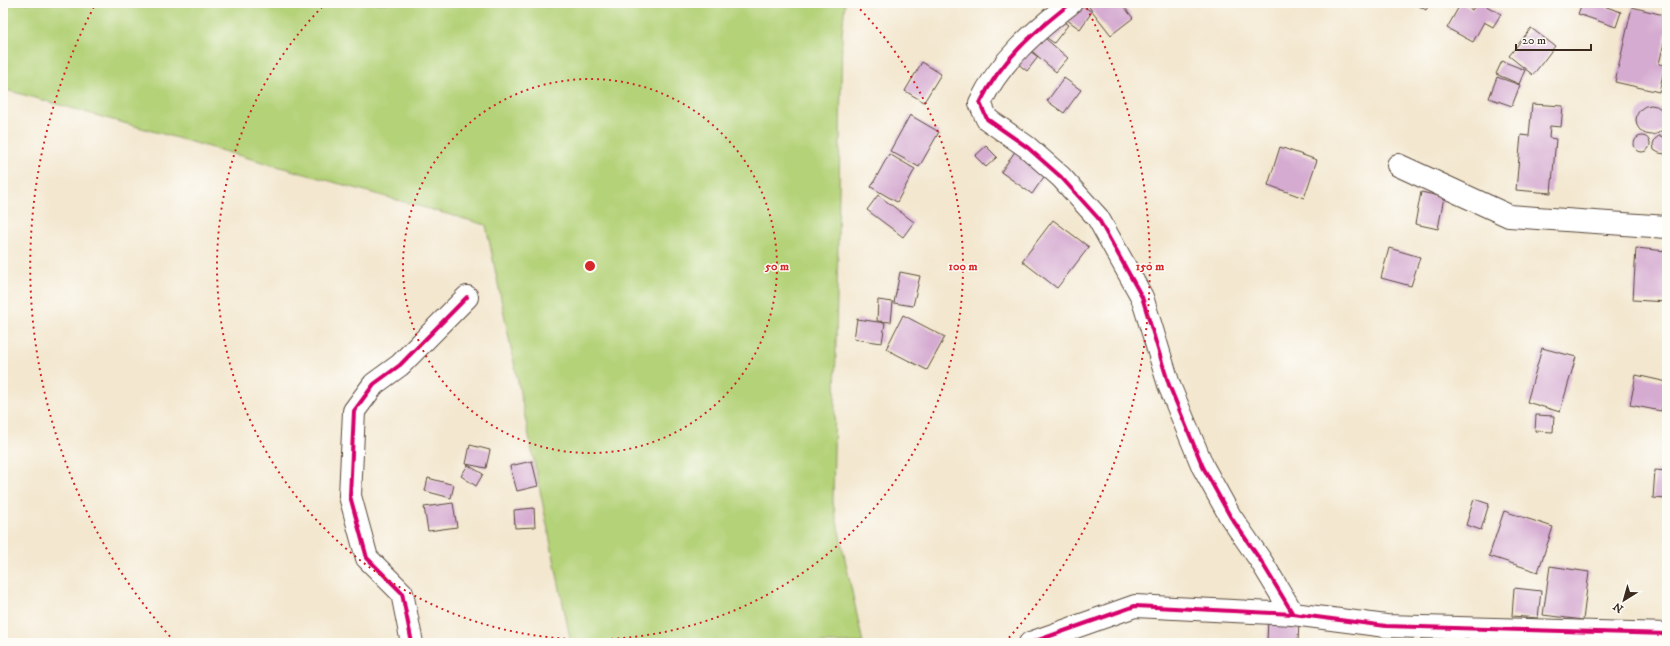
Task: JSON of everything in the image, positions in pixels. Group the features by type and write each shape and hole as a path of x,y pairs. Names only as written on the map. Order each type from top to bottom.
{"street":[{"path":"1071,3 1009,57 988,86 980,103 987,119 1027,147 1061,177 1098,218 1142,297 1169,385 1203,467 1230,516 1261,561 1293,614"},
{"path":"1398,165 1509,216 1667,227"},
{"path":"412,643 402,593 367,558 350,496 354,411 374,384 400,365 468,297"},
{"path":"1030,643 1135,606 1293,614 1386,626 1667,634"}],"green space":[{"path":"3,3 845,3 842,34 833,503 863,643 571,643 486,225 3,89"}],"building":[{"path":"1079,3 1092,12 1080,29 1067,20"},
{"path":"1086,3 1121,3 1133,18 1111,35"},
{"path":"1414,3 1430,3 1426,10"},
{"path":"1461,3 1472,10 1476,3 1481,3 1501,14 1493,27 1484,22 1473,42 1447,28"},
{"path":"1582,3 1602,3 1601,5 1621,12 1616,27 1578,14"},
{"path":"1632,7 1667,16 1667,30 1659,64 1665,65 1659,92 1615,82"},
{"path":"1057,17 1068,25 1054,43 1043,35"},
{"path":"1531,28 1555,46 1533,75 1509,56"},
{"path":"1038,32 1068,58 1056,72 1026,46"},
{"path":"1023,46 1038,57 1027,71 1013,60"},
{"path":"1502,61 1525,70 1519,84 1496,74"},
{"path":"922,62 941,74 924,102 905,91"},
{"path":"1497,77 1520,85 1512,106 1489,98"},
{"path":"1064,78 1081,90 1064,113 1047,101"},
{"path":"1532,104 1563,106 1561,127 1550,126 1549,138 1556,139 1551,193 1516,190 1521,135 1529,136"},
{"path":"1651,105 1662,109 1666,120 1662,131 1651,135 1640,131 1636,120 1640,109"},
{"path":"910,115 939,132 919,167 890,151"},
{"path":"1642,136 1649,141 1650,144 1645,151 1642,152 1635,147 1634,144 1639,137"},
{"path":"1659,136 1667,137 1667,152 1665,154 1654,150 1653,144 1655,139"},
{"path":"986,146 997,157 986,167 975,156"},
{"path":"1280,147 1317,160 1304,198 1268,185"},
{"path":"1016,150 1048,171 1032,194 1001,172"},
{"path":"889,154 915,169 897,202 871,187"},
{"path":"1421,192 1444,197 1438,229 1415,224"},
{"path":"878,195 914,222 903,237 867,210"},
{"path":"1053,220 1089,247 1057,288 1022,261"},
{"path":"1389,248 1420,257 1411,286 1381,278"},
{"path":"1636,248 1667,251 1667,302 1633,300"},
{"path":"900,272 920,276 913,306 894,303"},
{"path":"878,300 893,302 891,322 877,321"},
{"path":"903,315 945,337 927,370 886,349"},
{"path":"857,319 885,323 882,343 854,339"},
{"path":"1542,348 1576,357 1560,412 1527,402"},
{"path":"1636,375 1667,382 1661,411 1630,405"},
{"path":"1536,415 1554,416 1553,432 1535,431"},
{"path":"470,445 490,450 486,468 466,464"},
{"path":"532,461 538,486 517,491 510,466"},
{"path":"468,465 483,474 476,486 461,476"},
{"path":"1655,470 1667,471 1667,499 1653,498"},
{"path":"428,478 454,485 451,498 425,491"},
{"path":"1474,499 1489,504 1481,530 1466,525"},
{"path":"453,503 457,527 428,531 424,507"},
{"path":"534,508 535,527 515,528 514,510"},
{"path":"1504,511 1553,527 1538,572 1489,556"},
{"path":"1550,566 1589,572 1583,620 1543,615"},
{"path":"1514,588 1541,591 1538,618 1512,616"},
{"path":"1268,618 1299,621 1298,643 1267,643"}],"cycle path":[{"path":"1071,3 1044,25 1008,60 988,88 980,103 987,119 1027,147 1061,177 1098,218 1142,297 1169,385 1203,467 1230,516 1261,561 1293,614"},
{"path":"412,643 402,593 367,558 350,496 354,411 374,384 400,365 467,297"},
{"path":"1030,643 1135,606 1293,614 1386,626 1667,634"}]}
